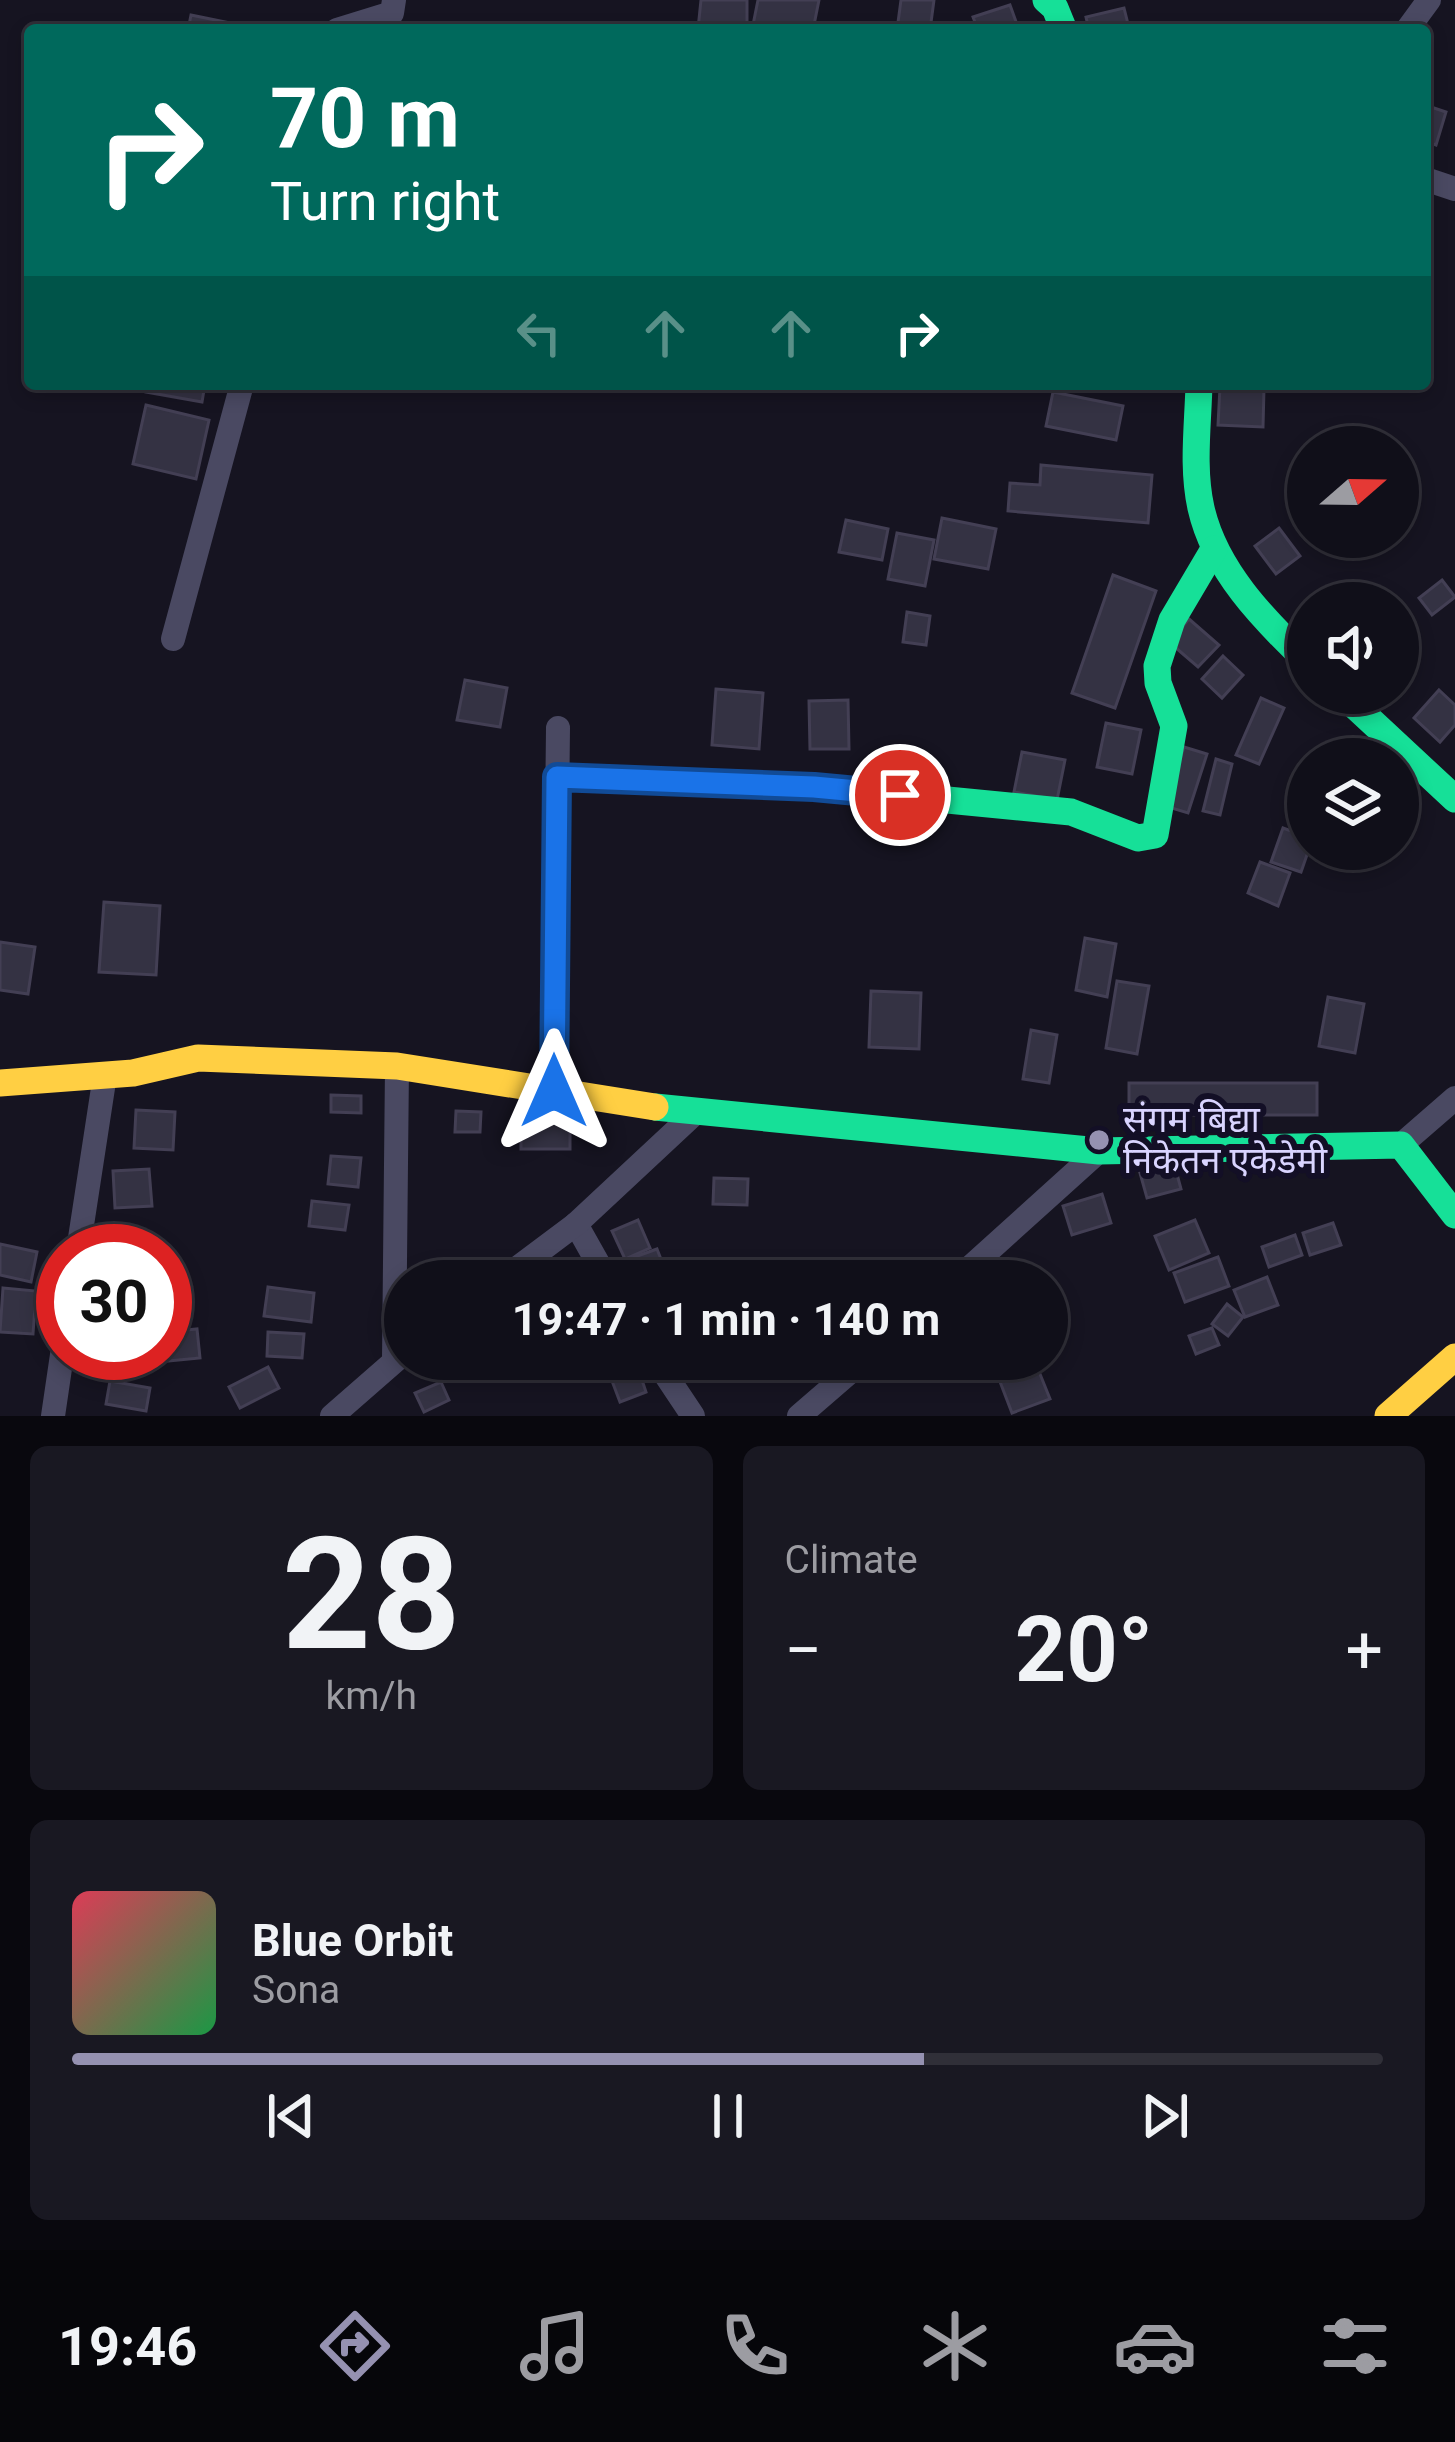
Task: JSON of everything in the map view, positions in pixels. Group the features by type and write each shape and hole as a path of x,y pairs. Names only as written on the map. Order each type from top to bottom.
{"street":[{"path":"357,24 392,13 394,0"},
{"path":"173,639 240,390"},
{"path":"1199,390 1200,505 1214,549 1287,642"},
{"path":"557,777 861,791 1072,812 1138,838 1155,835 1161,826 1162,789 1174,737 1174,722 1156,688 1157,662 1178,611 1214,549"},
{"path":"1364,714 1455,799"},
{"path":"554,1091 557,728"},
{"path":"0,1083 105,1075 198,1058 397,1066 695,1113 1099,1150 1401,1145 1455,1098"},
{"path":"397,1066 399,1260"},
{"path":"82,1224 105,1075"},
{"path":"528,1260 576,1224 695,1113"},
{"path":"1401,1145 1455,1215"},
{"path":"978,1260 1099,1150"},
{"path":"576,1224 596,1260"},
{"path":"1388,1416 1455,1357"},
{"path":"332,1416 384,1370"},
{"path":"53,1416 58,1380"},
{"path":"669,1380 693,1416"},
{"path":"799,1416 841,1380"}],"building":[{"path":"701,0 747,0 747,24 699,24"},
{"path":"758,0 819,0 814,24 753,24"},
{"path":"901,0 934,0 931,24 898,24"},
{"path":"1010,5 1017,24 976,24 973,17"},
{"path":"1124,8 1128,24 1088,24 1086,17"},
{"path":"191,15 235,24 189,24"},
{"path":"1431,107 1446,112 1436,145 1431,143"},
{"path":"146,390 204,390 202,402"},
{"path":"1220,390 1264,390 1263,427 1218,425"},
{"path":"1053,392 1123,406 1116,440 1046,426"},
{"path":"146,405 209,420 196,479 133,464"},
{"path":"1041,465 1152,475 1148,523 1008,511 1010,483 1040,485"},
{"path":"942,518 996,529 988,569 934,559"},
{"path":"846,520 888,529 882,560 839,552"},
{"path":"1279,528 1287,539 1287,558 1297,558 1276,574 1255,546"},
{"path":"897,533 934,540 925,586 888,579"},
{"path":"1113,575 1156,591 1115,708 1072,693"},
{"path":"1442,580 1455,597 1432,615 1419,598"},
{"path":"907,612 930,616 926,645 903,642"},
{"path":"1189,619 1219,645 1198,667 1169,642"},
{"path":"1223,656 1243,675 1222,698 1202,679"},
{"path":"465,680 507,688 500,727 457,720"},
{"path":"716,689 763,693 759,749 712,745"},
{"path":"1439,690 1455,705 1455,725 1440,742 1414,718"},
{"path":"1261,698 1284,708 1259,764 1236,755"},
{"path":"848,700 849,749 810,749 809,701"},
{"path":"1106,723 1141,730 1132,774 1097,767"},
{"path":"1184,747 1207,754 1188,813 1165,806"},
{"path":"1022,752 1065,760 1057,800 1014,792"},
{"path":"1216,759 1232,764 1220,815 1203,811"},
{"path":"1283,828 1287,829 1287,867 1271,862"},
{"path":"1260,862 1290,873 1278,906 1248,893"},
{"path":"104,902 160,906 156,975 99,972"},
{"path":"1085,938 1116,944 1107,997 1076,990"},
{"path":"0,942 35,947 28,994 0,990"},
{"path":"1117,981 1149,986 1137,1054 1106,1048"},
{"path":"871,991 921,993 919,1049 869,1047"},
{"path":"1328,997 1364,1004 1355,1053 1319,1046"},
{"path":"1031,1030 1057,1035 1049,1083 1023,1079"},
{"path":"1129,1083 1317,1083 1317,1115 1129,1115"},
{"path":"331,1095 361,1096 361,1113 331,1112"},
{"path":"136,1110 175,1112 173,1150 134,1148"},
{"path":"456,1111 481,1112 480,1132 455,1132"},
{"path":"521,1114 570,1114 570,1149 521,1149"},
{"path":"331,1156 361,1158 358,1187 328,1184"},
{"path":"1174,1163 1181,1189 1147,1198 1140,1173"},
{"path":"149,1169 152,1206 115,1208 113,1171"},
{"path":"714,1178 748,1179 747,1205 713,1204"},
{"path":"1102,1194 1111,1223 1072,1235 1063,1206"},
{"path":"312,1201 349,1205 345,1230 309,1226"},
{"path":"638,1220 650,1248 625,1259 612,1231"},
{"path":"1195,1220 1209,1253 1169,1270 1155,1236"},
{"path":"1333,1223 1341,1245 1310,1255 1303,1233"},
{"path":"1295,1235 1302,1255 1269,1267 1262,1247"},
{"path":"0,1244 36,1252 31,1282 0,1275"},
{"path":"657,1249 661,1260 629,1260"},
{"path":"1218,1257 1229,1286 1185,1302 1174,1273"},
{"path":"1267,1277 1278,1305 1245,1317 1234,1290"},
{"path":"268,1287 314,1293 311,1322 264,1316"},
{"path":"3,1288 36,1291 33,1334 0,1332"},
{"path":"1227,1304 1243,1317 1228,1336 1212,1324"},
{"path":"1212,1328 1219,1345 1196,1354 1189,1336"},
{"path":"192,1329 197,1329 200,1358 192,1359"},
{"path":"268,1332 304,1334 302,1358 267,1356"},
{"path":"268,1367 279,1388 240,1408 229,1387"},
{"path":"642,1380 646,1392 620,1402 612,1381"},
{"path":"999,1380 1042,1380 1050,1399 1012,1413"},
{"path":"110,1381 150,1388 146,1411 106,1404"},
{"path":"441,1382 449,1400 424,1412 415,1393"}],"traffic: fast":[{"path":"1046,0 1062,24"},
{"path":"1199,390 1197,478 1208,531 1229,573 1287,642"},
{"path":"557,777 814,787 1071,812 1138,838 1155,835 1174,726 1158,683 1157,666 1172,620 1214,549"},
{"path":"1364,714 1455,799"},
{"path":"655,1107 1099,1151 1401,1145 1455,1215"}],"traffic: slow":[{"path":"0,1083 133,1073 198,1058 397,1066 655,1107"},
{"path":"1388,1416 1455,1357"}],"place":[{"name":"संगम बिद्या निकेतन एकेडेमी","path":"1099,1140"}],"route":[{"path":"554,1091 557,777 900,795"}]}
